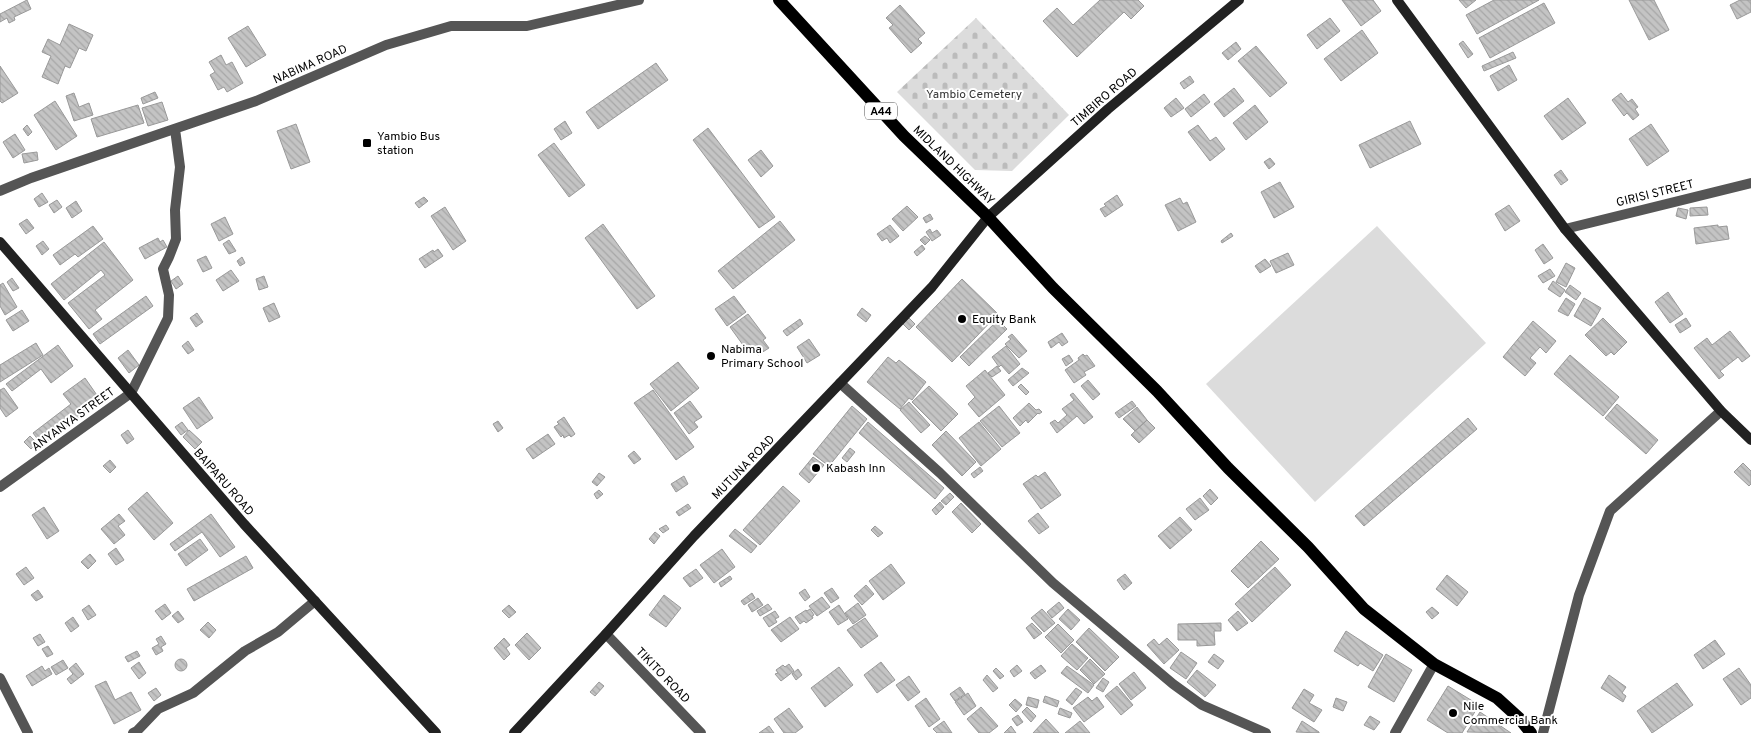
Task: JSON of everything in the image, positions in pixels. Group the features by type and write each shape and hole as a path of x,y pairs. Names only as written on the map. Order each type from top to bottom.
{"main road":[{"name":"MIDLAND HIGHWAY","path":"779,0 904,136 988,217 1053,288 1157,391 1228,468 1308,547 1364,609 1434,664 1497,698 1519,718 1531,733"}],"street":[{"name":"NABIMA ROAD","path":"0,191 31,178 256,101 386,45 451,26 527,26 638,0"},
{"name":"TIMBIRO ROAD","path":"988,217 1108,110 1238,0"},
{"path":"1397,0 1566,229 1721,411 1751,440"},
{"name":"ANYANYA STREET","path":"0,487 131,393 168,318 169,295 163,269 170,257 176,238 175,210 180,167 175,129"},
{"name":"GIRISI STREET","path":"1566,229 1751,183"},
{"name":"MUTUNA ROAD","path":"514,733 694,536 932,287 988,217"},
{"name":"BAIPARU ROAD","path":"0,242 244,524 436,733"},
{"path":"840,383 940,473 1053,583 1173,684 1202,705 1266,733"},
{"path":"1543,733 1579,595 1610,511 1721,411"},
{"path":"133,733 158,709 193,693 245,651 278,632 315,602"},
{"name":"TIKITO ROAD","path":"606,634 702,733"},
{"path":"1395,733 1434,664"},
{"path":"0,678 28,733"}],"green space":[{"name":"Yambio Cemetery","path":"976,18 1069,115 1012,171 975,170 897,92"},
{"path":"1377,226 1486,343 1315,502 1206,384"}],"building":[{"path":"27,0 31,9 14,17 15,20 9,23 7,18 0,22 0,14"},
{"path":"1100,0 1138,0 1144,6 1131,19 1124,12 1077,57 1043,21 1057,8 1073,25"},
{"path":"1342,0 1373,0 1381,11 1361,26"},
{"path":"1459,0 1476,0 1466,8"},
{"path":"1494,0 1539,0 1477,34 1466,15"},
{"path":"1629,0 1654,0 1669,30 1649,40"},
{"path":"1740,0 1751,0 1751,12 1737,19 1730,5"},
{"path":"1544,3 1555,23 1490,58 1479,38"},
{"path":"900,5 925,33 918,39 922,43 911,53 889,28 893,25 886,18"},
{"path":"1330,18 1340,31 1317,49 1307,35"},
{"path":"69,24 93,35 86,51 79,48 70,68 65,66 58,84 42,77 51,56 42,52 48,39 60,45"},
{"path":"248,26 266,55 246,67 228,38"},
{"path":"1362,30 1378,53 1341,81 1324,59"},
{"path":"1463,41 1473,54 1468,58 1459,44"},
{"path":"1236,42 1241,49 1228,60 1222,53"},
{"path":"1256,46 1287,83 1270,97 1238,61"},
{"path":"1513,52 1516,58 1484,71 1482,66"},
{"path":"221,55 226,65 232,62 243,83 227,92 224,87 218,90 210,75 215,72 209,62"},
{"path":"656,63 668,80 598,129 586,112"},
{"path":"1509,65 1517,80 1498,91 1490,76"},
{"path":"0,66 18,93 2,103 0,101"},
{"path":"1190,76 1194,82 1184,89 1180,83"},
{"path":"1234,88 1244,101 1224,117 1214,104"},
{"path":"155,92 158,98 143,104 141,98"},
{"path":"74,93 79,107 89,103 93,115 74,121 66,96"},
{"path":"1621,93 1628,102 1632,99 1638,107 1635,109 1639,115 1633,120 1627,113 1624,116 1612,100"},
{"path":"1204,94 1210,102 1191,117 1185,109"},
{"path":"1176,98 1184,108 1171,117 1164,108"},
{"path":"1568,98 1586,123 1562,140 1544,116"},
{"path":"55,101 77,136 56,150 34,115"},
{"path":"162,102 168,120 148,126 142,108"},
{"path":"138,105 144,123 97,137 91,119"},
{"path":"1255,105 1268,122 1246,140 1233,123"},
{"path":"565,121 572,133 561,140 554,129"},
{"path":"1410,121 1421,144 1370,168 1359,145"},
{"path":"296,124 310,162 291,169 277,131"},
{"path":"1651,124 1669,151 1647,166 1629,139"},
{"path":"27,125 32,132 28,136 23,129"},
{"path":"1198,125 1210,141 1216,137 1225,149 1210,161 1188,132"},
{"path":"708,128 775,217 759,228 693,140"},
{"path":"15,134 25,150 13,158 3,142"},
{"path":"554,143 585,185 569,197 538,155"},
{"path":"761,150 773,166 761,177 748,160"},
{"path":"37,152 38,160 24,163 22,154"},
{"path":"1270,158 1275,164 1269,169 1264,162"},
{"path":"1561,170 1568,180 1561,185 1554,175"},
{"path":"1280,182 1294,207 1274,218 1261,192"},
{"path":"42,193 48,202 39,207 34,199"},
{"path":"1117,195 1123,205 1105,217 1100,209"},
{"path":"424,197 428,201 419,208 415,203"},
{"path":"1180,198 1183,204 1187,202 1196,222 1178,231 1165,205"},
{"path":"57,200 62,207 54,213 49,205"},
{"path":"76,201 82,211 72,218 66,208"},
{"path":"1509,205 1520,221 1505,231 1495,214"},
{"path":"907,206 918,217 903,231 892,219"},
{"path":"445,207 466,241 453,250 431,216"},
{"path":"1707,207 1708,215 1690,216 1690,208"},
{"path":"1678,208 1688,210 1686,219 1676,216"},
{"path":"930,214 933,219 926,223 923,218"},
{"path":"225,217 233,234 219,241 211,224"},
{"path":"27,219 34,228 26,234 19,224"},
{"path":"780,221 795,240 733,289 718,271"},
{"path":"603,224 655,296 637,309 585,238"},
{"path":"890,225 899,236 890,243 887,238 882,241 877,234"},
{"path":"1718,225 1718,227 1727,226 1729,239 1696,244 1694,228"},
{"path":"93,226 103,239 78,257 75,254 60,265 53,255"},
{"path":"930,229 932,233 937,230 941,235 932,241 926,232"},
{"path":"1231,233 1233,236 1222,243 1221,241"},
{"path":"925,236 930,240 925,245 920,240"},
{"path":"158,238 160,242 163,240 167,247 145,259 139,248"},
{"path":"229,240 236,251 229,254 223,244"},
{"path":"43,241 49,249 42,255 36,246"},
{"path":"104,242 133,280 95,310 102,319 89,329 68,303 105,275 101,270 64,300 51,284"},
{"path":"1543,244 1553,258 1544,264 1535,250"},
{"path":"922,245 925,249 917,256 914,252"},
{"path":"438,249 443,256 425,268 419,259"},
{"path":"1288,253 1294,265 1276,273 1270,261"},
{"path":"206,256 212,268 203,272 197,260"},
{"path":"242,257 245,263 240,266 237,261"},
{"path":"1265,259 1271,266 1260,273 1255,266"},
{"path":"1566,263 1575,268 1566,287 1556,282"},
{"path":"1550,269 1555,276 1543,283 1538,276"},
{"path":"231,270 239,281 223,291 216,280"},
{"path":"178,276 183,284 176,289 171,281"},
{"path":"264,276 268,287 259,290 256,279"},
{"path":"12,278 19,288 13,291 7,282"},
{"path":"962,279 998,314 952,362 916,327"},
{"path":"1553,281 1565,290 1560,297 1548,289"},
{"path":"3,283 17,307 5,315 0,306 0,285"},
{"path":"1570,285 1581,293 1576,300 1565,292"},
{"path":"1668,292 1683,314 1670,323 1655,302"},
{"path":"146,296 153,306 100,344 93,334"},
{"path":"734,296 746,312 727,326 715,309"},
{"path":"1566,298 1575,304 1568,316 1558,311"},
{"path":"1584,298 1601,308 1591,326 1574,316"},
{"path":"274,303 280,317 269,322 263,308"},
{"path":"862,308 871,315 866,322 857,315"},
{"path":"22,310 29,321 13,331 6,320"},
{"path":"197,313 203,322 196,327 190,318"},
{"path":"748,314 766,338 763,340 769,348 758,355 753,348 748,352 730,327"},
{"path":"909,318 915,324 909,330 903,324"},
{"path":"1603,318 1627,342 1614,355 1611,352 1606,356 1585,335"},
{"path":"1686,318 1691,326 1680,333 1675,325"},
{"path":"800,319 803,324 787,336 783,331"},
{"path":"998,320 1007,329 969,366 960,357"},
{"path":"1533,321 1556,341 1546,353 1540,347 1530,358 1536,363 1525,376 1503,357"},
{"path":"1730,331 1750,356 1742,362 1738,357 1720,371 1724,375 1719,379 1694,348 1707,338 1712,345"},
{"path":"1062,333 1068,342 1062,346 1059,342 1051,348 1048,342"},
{"path":"1012,334 1027,351 1019,358 1005,344 1011,339 1008,337"},
{"path":"809,339 820,355 807,363 797,347"},
{"path":"188,341 194,350 188,354 182,346"},
{"path":"36,343 43,355 0,382 0,365"},
{"path":"58,345 73,366 51,383 41,369 12,391 6,384"},
{"path":"1006,346 1020,364 1009,374 1001,365 999,367 992,357"},
{"path":"128,350 139,365 129,373 118,358"},
{"path":"1083,354 1087,355 1095,366 1084,372 1086,375 1074,383 1065,370 1079,360 1078,358"},
{"path":"1069,355 1073,361 1066,366 1062,359"},
{"path":"1570,355 1619,397 1603,416 1554,374"},
{"path":"888,357 896,363 899,360 926,382 912,400 909,398 900,409 867,382"},
{"path":"678,362 699,388 671,411 650,384"},
{"path":"997,366 1001,371 992,377 988,373"},
{"path":"1022,368 1029,373 1013,386 1008,380"},
{"path":"985,370 1005,395 979,417 968,404 975,397 966,386"},
{"path":"85,378 101,401 42,445 33,433 71,404 63,394"},
{"path":"1088,380 1100,394 1093,400 1081,386"},
{"path":"1021,384 1029,392 1026,395 1018,387"},
{"path":"929,386 958,414 941,431 912,402"},
{"path":"4,388 18,408 6,417 0,408 0,390"},
{"path":"653,390 694,447 676,460 634,403"},
{"path":"1073,393 1093,417 1084,424 1077,416 1057,433 1050,423 1055,420 1058,423 1067,415 1062,409 1074,400 1070,395"},
{"path":"199,397 213,418 197,429 183,408"},
{"path":"690,401 702,417 694,422 698,427 689,434 674,413"},
{"path":"1132,401 1136,406 1119,418 1115,413"},
{"path":"909,402 930,425 921,433 900,410"},
{"path":"1029,403 1036,410 1039,409 1042,412 1038,413 1028,423 1026,420 1020,426 1013,418"},
{"path":"1617,404 1658,440 1646,454 1605,418"},
{"path":"852,406 867,419 829,466 813,454"},
{"path":"999,406 1020,433 1002,447 980,421"},
{"path":"1137,407 1147,420 1135,431 1123,419"},
{"path":"564,417 575,434 571,437 569,435 564,438 563,435 561,437 554,427"},
{"path":"1468,418 1477,429 1364,526 1355,516"},
{"path":"1147,420 1155,428 1139,443 1131,435"},
{"path":"498,421 503,428 498,432 493,424"},
{"path":"182,422 188,430 181,435 175,427"},
{"path":"868,422 944,488 935,499 859,433"},
{"path":"979,422 1001,449 981,466 959,438"},
{"path":"128,430 134,439 127,444 121,435"},
{"path":"189,430 202,442 195,449 183,437"},
{"path":"946,431 976,462 962,476 932,445"},
{"path":"548,434 555,444 533,459 526,449"},
{"path":"30,436 37,443 31,449 24,442"},
{"path":"850,448 855,452 847,462 842,458"},
{"path":"634,451 641,459 634,464 628,456"},
{"path":"813,457 824,465 809,483 799,474"},
{"path":"110,460 116,467 110,473 103,466"},
{"path":"1743,463 1751,471 1751,484 1749,486 1734,472"},
{"path":"980,467 983,471 974,478 971,474"},
{"path":"1045,472 1061,495 1041,509 1023,484 1036,475 1038,477"},
{"path":"599,473 605,477 597,486 592,482"},
{"path":"684,476 688,484 676,492 671,484"},
{"path":"783,486 800,501 760,545 743,530"},
{"path":"1210,489 1218,498 1211,505 1203,496"},
{"path":"599,490 603,494 597,499 594,494"},
{"path":"147,492 173,523 154,540 128,509"},
{"path":"950,493 954,497 946,505 941,501"},
{"path":"1200,498 1209,510 1195,520 1186,509"},
{"path":"940,502 944,507 936,515 932,510"},
{"path":"961,503 981,524 972,533 952,512"},
{"path":"688,504 691,508 679,516 676,512"},
{"path":"44,507 59,531 47,539 32,515"},
{"path":"1038,513 1049,527 1039,534 1028,521"},
{"path":"119,514 125,521 118,526 125,535 114,544 101,529"},
{"path":"211,514 235,547 220,557 202,532 175,551 170,544"},
{"path":"1180,517 1192,530 1170,549 1158,536"},
{"path":"666,525 669,529 663,533 659,529"},
{"path":"875,526 883,533 878,537 871,530"},
{"path":"735,529 757,546 751,553 729,536"},
{"path":"655,532 660,536 654,544 649,539"},
{"path":"200,539 208,550 186,566 178,554"},
{"path":"1261,541 1279,559 1248,588 1231,571"},
{"path":"116,548 124,560 116,565 108,554"},
{"path":"722,549 735,567 714,583 700,565"},
{"path":"90,554 96,561 88,569 81,562"},
{"path":"246,556 253,568 194,601 187,589"},
{"path":"891,564 905,583 883,600 869,581"},
{"path":"26,567 34,578 24,585 16,574"},
{"path":"1275,567 1291,585 1252,622 1235,604"},
{"path":"696,569 703,578 690,587 683,578"},
{"path":"1125,574 1132,583 1124,590 1117,580"},
{"path":"1447,575 1468,592 1457,606 1436,589"},
{"path":"730,576 732,579 721,587 719,583"},
{"path":"866,585 874,594 862,605 854,596"},
{"path":"832,588 839,598 831,603 824,593"},
{"path":"805,589 810,597 805,601 799,593"},
{"path":"38,590 43,597 36,601 31,595"},
{"path":"752,593 755,598 744,605 741,601"},
{"path":"664,595 681,608 666,627 649,615"},
{"path":"822,597 830,607 817,616 809,606"},
{"path":"758,598 763,605 752,612 748,605"},
{"path":"1059,602 1064,608 1052,618 1047,612"},
{"path":"858,603 866,615 853,624 845,613"},
{"path":"165,604 171,613 162,620 155,611"},
{"path":"768,604 772,609 760,616 757,611"},
{"path":"89,605 96,615 88,620 82,610"},
{"path":"509,605 516,612 509,618 502,611"},
{"path":"839,605 848,619 838,625 829,612"},
{"path":"1432,607 1439,613 1432,619 1426,612"},
{"path":"810,609 814,615 812,616 813,618 806,623 804,621 800,624 795,617"},
{"path":"1042,609 1055,623 1044,632 1031,618"},
{"path":"1068,609 1080,620 1071,630 1059,619"},
{"path":"178,611 184,619 178,623 172,616"},
{"path":"775,611 779,617 775,619 777,622 769,627 763,618"},
{"path":"1238,611 1248,623 1237,631 1228,620"},
{"path":"73,617 79,626 71,632 65,623"},
{"path":"790,617 799,629 781,642 771,630"},
{"path":"865,618 878,636 861,648 847,630"},
{"path":"208,622 216,630 209,638 200,630"},
{"path":"1032,623 1042,633 1034,639 1026,628"},
{"path":"1221,623 1221,631 1214,631 1215,645 1197,646 1197,640 1178,640 1178,624"},
{"path":"1058,624 1074,640 1061,653 1045,637"},
{"path":"1089,628 1119,657 1105,671 1076,642"},
{"path":"1346,631 1383,655 1373,671 1360,663 1358,666 1334,651"},
{"path":"527,633 541,648 529,660 515,645"},
{"path":"40,634 45,642 38,646 33,638"},
{"path":"161,636 166,644 161,647 163,651 156,655 152,648 159,644 156,639"},
{"path":"504,638 510,645 506,648 510,654 504,660 494,648"},
{"path":"1167,638 1179,650 1164,664 1147,645 1154,639 1159,645"},
{"path":"1715,640 1725,654 1703,669 1694,655"},
{"path":"1072,644 1088,658 1077,670 1061,656"},
{"path":"48,646 53,654 47,657 42,649"},
{"path":"137,651 140,656 128,662 125,657"},
{"path":"1181,652 1197,663 1186,679 1170,668"},
{"path":"1214,654 1224,661 1218,669 1208,662"},
{"path":"1386,654 1412,670 1394,702 1368,687"},
{"path":"179,659 183,659 187,665 183,671 179,671 175,667 175,663"},
{"path":"1090,659 1105,674 1094,684 1080,670"},
{"path":"63,660 68,668 56,675 51,667"},
{"path":"139,662 146,673 139,679 131,668"},
{"path":"881,662 895,680 877,693 864,675"},
{"path":"76,663 84,674 71,684 67,679 73,674 69,669"},
{"path":"789,664 794,671 781,681 775,674 778,673 776,670 783,665 785,667"},
{"path":"1017,665 1022,671 1014,677 1010,671"},
{"path":"1041,665 1046,671 1035,679 1030,673"},
{"path":"42,666 45,671 49,668 52,674 32,686 26,676"},
{"path":"1067,666 1094,685 1088,693 1061,673"},
{"path":"839,667 853,685 825,707 811,688"},
{"path":"996,668 1004,676 1000,679 993,671"},
{"path":"1739,668 1751,685 1751,698 1741,705 1723,679"},
{"path":"798,669 802,675 796,680 792,674"},
{"path":"1197,670 1216,685 1205,697 1187,682"},
{"path":"1134,672 1146,688 1131,700 1119,684"},
{"path":"987,675 998,688 993,692 983,680"},
{"path":"1609,675 1626,687 1622,693 1626,696 1623,702 1601,688"},
{"path":"909,676 920,692 908,701 896,685"},
{"path":"1103,678 1109,682 1103,692 1096,688"},
{"path":"106,681 115,700 131,692 141,710 114,724 95,686"},
{"path":"599,682 604,686 595,696 590,692"},
{"path":"1677,683 1693,705 1652,733 1637,711"},
{"path":"1117,686 1133,705 1121,715 1105,696"},
{"name":"Nile Commercial Bank","path":"1448,686 1479,705 1462,733 1448,733 1427,720"},
{"path":"960,687 965,694 955,701 950,694"},
{"path":"156,688 161,695 154,701 148,693"},
{"path":"1076,688 1082,692 1072,705 1066,700"},
{"path":"1304,689 1314,695 1309,703 1322,710 1314,722 1292,708"},
{"path":"968,693 976,706 964,715 955,702"},
{"path":"1045,696 1059,701 1057,707 1043,702"},
{"path":"1028,697 1039,700 1037,708 1026,705"},
{"path":"1088,697 1092,701 1097,697 1104,707 1084,722 1073,708"},
{"path":"926,698 940,719 929,727 915,706"},
{"path":"1336,698 1347,702 1343,711 1333,707"},
{"path":"1015,699 1022,705 1016,712 1009,705"},
{"path":"981,707 998,726 989,733 979,733 967,719"},
{"path":"1027,707 1036,716 1031,722 1022,712"},
{"path":"789,708 803,727 795,733 784,733 774,719"},
{"path":"1060,708 1072,713 1070,718 1058,714"},
{"path":"1480,712 1511,733 1467,732"},
{"path":"1018,715 1023,722 1017,726 1012,719"},
{"path":"1370,716 1380,722 1374,730 1364,725"},
{"path":"1046,719 1059,733 1033,733"},
{"path":"944,721 952,733 937,733 933,729"},
{"path":"1080,721 1090,733 1065,733"},
{"path":"1302,721 1319,732 1319,733 1296,732"},
{"path":"769,726 774,733 759,733"},
{"path":"1011,726 1016,733 1004,733"}],"place":[{"name":"Yambio Bus station","path":"367,143"},
{"name":"Equity Bank","path":"962,319"},
{"name":"Nabima Primary School","path":"711,356"},
{"name":"Kabash Inn","path":"816,468"},
{"name":"Nile Commercial Bank","path":"1453,713"}]}
